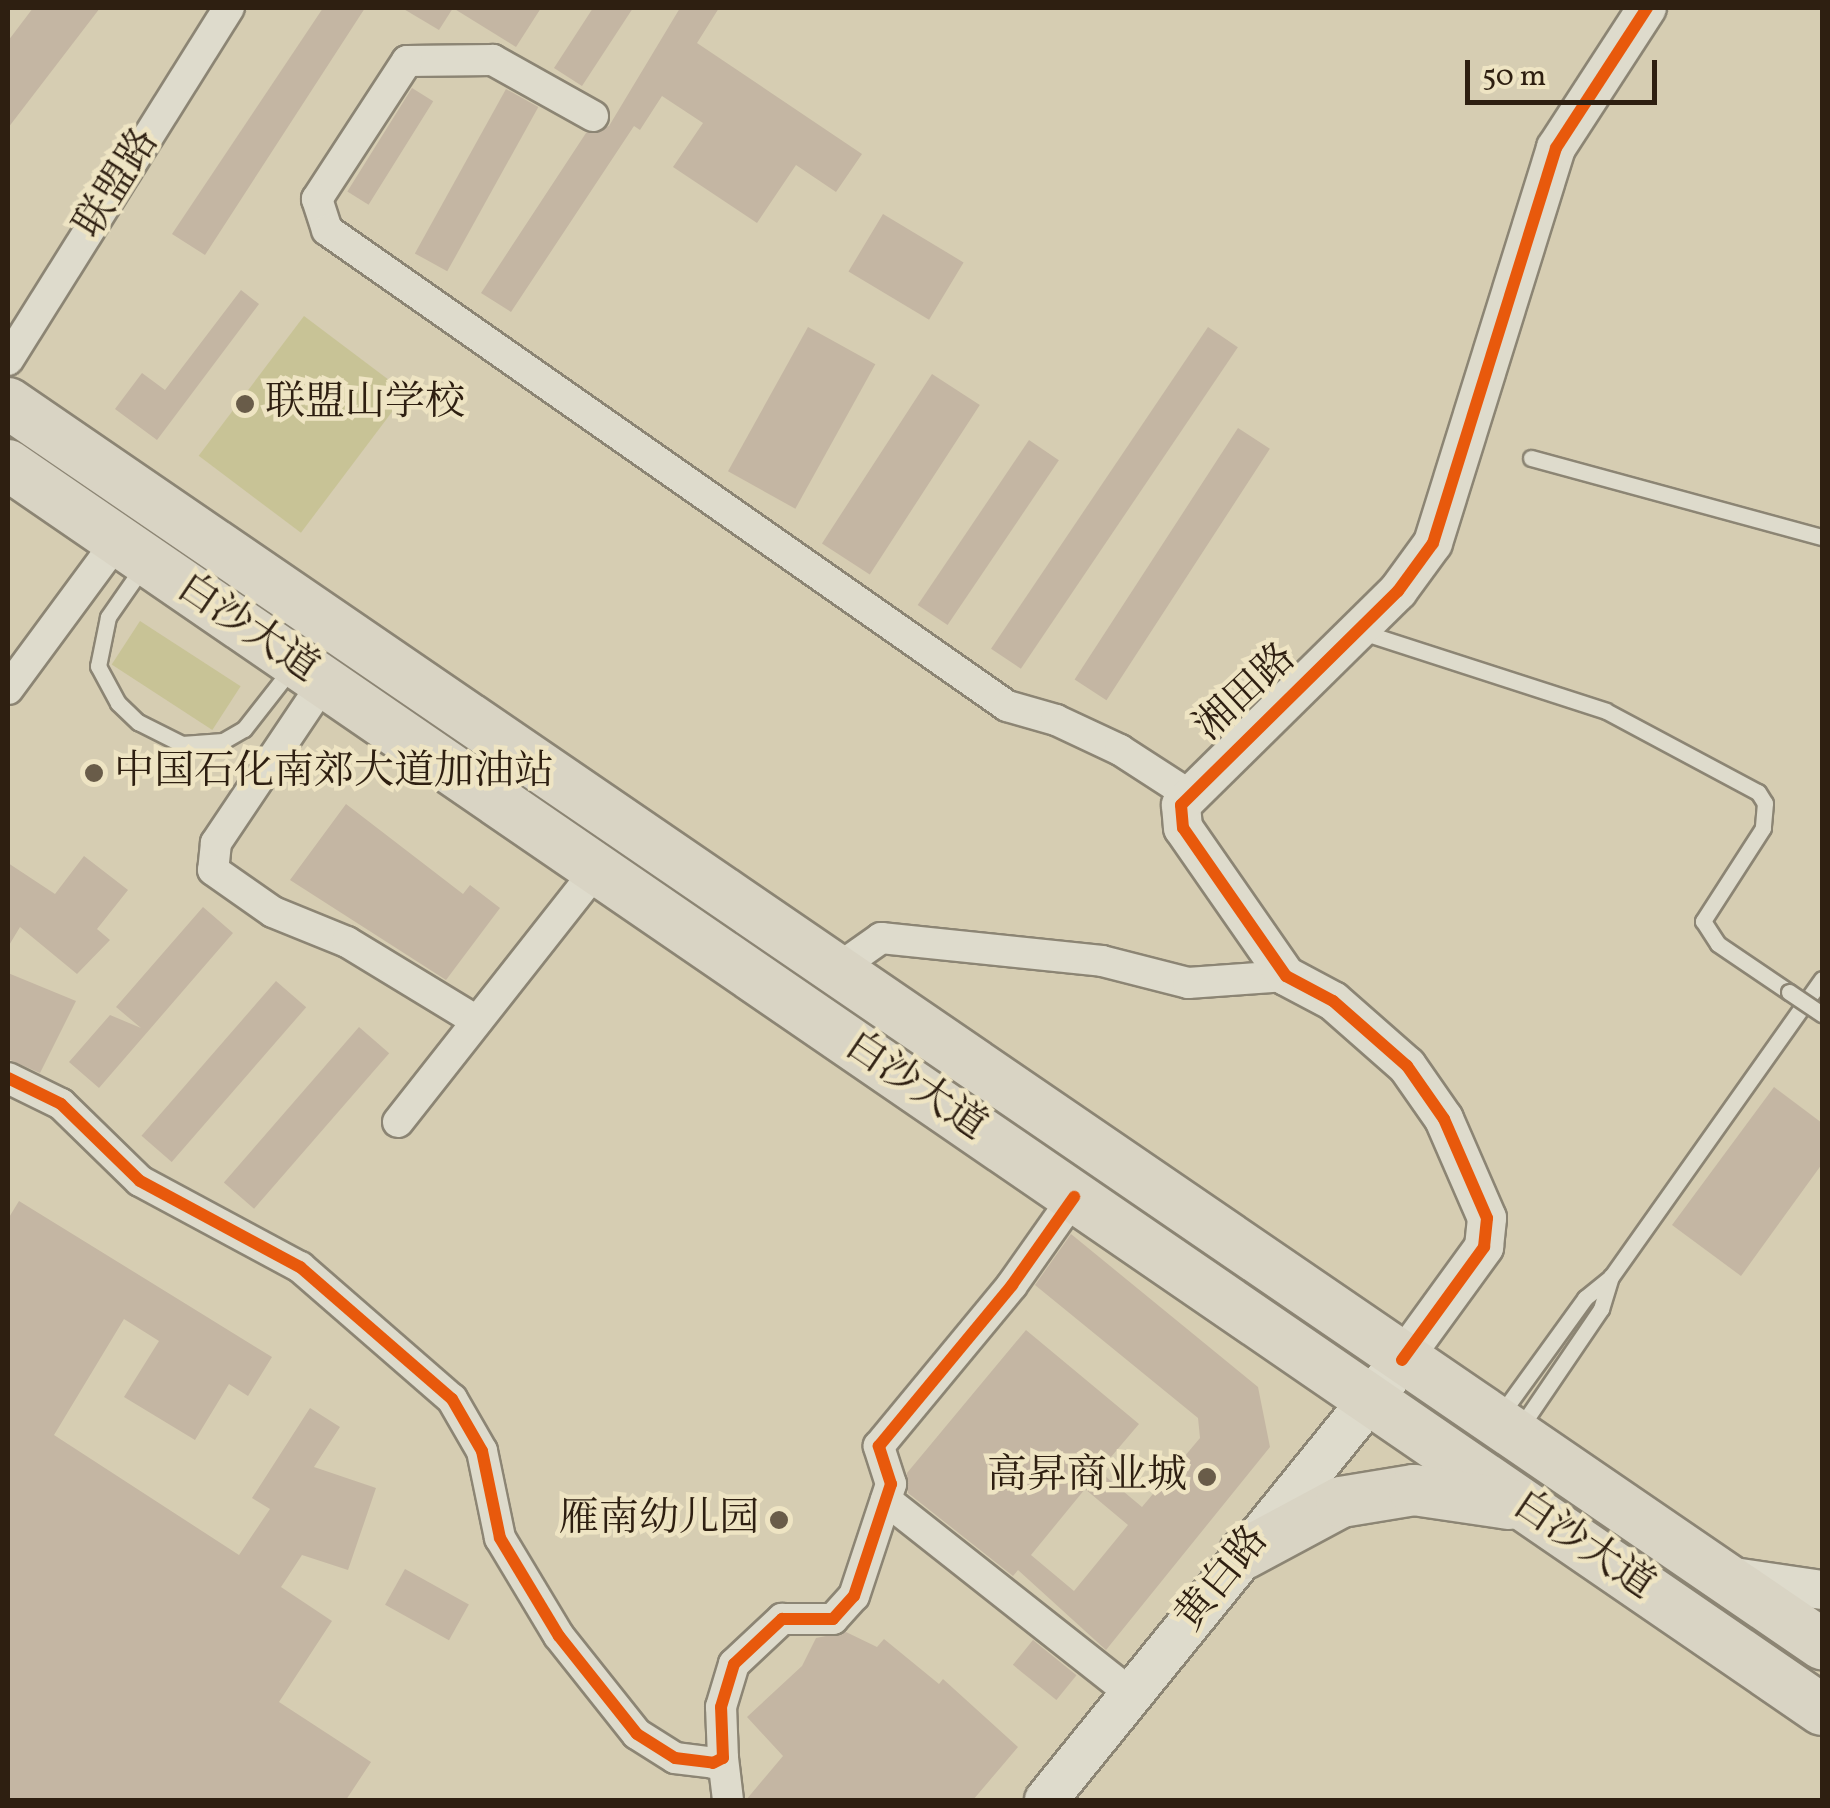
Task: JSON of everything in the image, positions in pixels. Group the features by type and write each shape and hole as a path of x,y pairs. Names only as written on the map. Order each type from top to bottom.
{"main road":[{"name":"白沙大道","path":"8,402 833,972 1822,1644"},
{"name":"白沙大道","path":"8,465 1822,1710"},
{"name":"黄白路","path":"1046,1800 1402,1360"},
{"path":"1244,1554 1341,1502 1414,1490 1530,1509"}],"street":[{"name":"联盟路","path":"8,360 228,8"},
{"name":"湘田路","path":"1402,1360 1484,1247 1487,1218 1444,1119 1406,1066 1333,1001 1286,976 1183,828 1181,805 1358,631 1433,544 1556,148 1647,8"},
{"path":"593,116 493,60 407,61 317,199 327,230 1007,706 1056,720 1120,750 1188,794"},
{"path":"8,689 133,551"},
{"path":"310,672 216,843 214,870 273,912 346,942 477,1021"},
{"path":"398,1122 597,869"},
{"path":"833,972 881,938 1102,961 1188,982 1286,976"},
{"path":"8,1078 61,1104 140,1180 300,1266 452,1399 482,1451 500,1538 597,1689 637,1734 676,1758 724,1758"},
{"path":"728,1800 722,1707 734,1664 782,1619 833,1619 845,1608 862,1580 892,1477 878,1456 881,1442 1012,1285 1074,1197"},
{"path":"886,1500 1130,1692"},
{"path":"1720,1575 1822,1590"}],"lane":[{"path":"1531,458 1822,536"},
{"path":"133,551 99,639 98,666 106,686 138,722 182,744 223,741 244,729 310,672"},
{"path":"1358,631 1606,711 1758,792 1765,803 1763,828 1703,922 1718,944 1822,1014"},
{"path":"1505,1429 1585,1298 1611,1277 1822,979"},
{"path":"1505,1429 1602,1309 1611,1277"}],"shaded area":[{"path":"304,316 406,393 301,533 199,456"},
{"path":"140,621 241,686 212,730 112,665"}],"building":[{"path":"33,8 100,8 8,128 8,41"},
{"path":"323,8 365,8 205,255 172,234"},
{"path":"402,8 453,8 439,30"},
{"path":"453,8 541,8 516,47"},
{"path":"593,8 633,8 582,86 554,68"},
{"path":"680,8 719,8 697,43 862,154 836,192 796,165 757,223 673,167 703,123 662,96 640,130 634,126 511,312 481,293 586,133 609,126"},
{"path":"412,88 433,101 369,205 347,191"},
{"path":"506,89 538,107 447,271 415,253"},
{"path":"883,214 964,262 929,320 848,271"},
{"path":"241,290 259,304 157,440 115,409 142,373 165,390"},
{"path":"808,327 875,364 795,509 728,471"},
{"path":"1208,327 1238,347 1021,669 991,649"},
{"path":"932,374 980,405 870,574 822,543"},
{"path":"1238,428 1270,449 1106,700 1075,680"},
{"path":"1029,440 1059,460 948,625 918,605"},
{"path":"346,804 463,894 470,885 500,908 446,980 290,880"},
{"path":"84,856 128,890 97,929 110,940 77,974 20,927 8,947 8,863 55,894"},
{"path":"203,907 233,933 99,1088 69,1062 110,1015 141,1028 116,1007"},
{"path":"8,973 76,1001 40,1073 8,1059"},
{"path":"276,981 306,1007 172,1162 142,1136"},
{"path":"359,1027 389,1053 254,1209 224,1182"},
{"path":"1774,1087 1822,1123 1822,1164 1741,1276 1672,1225"},
{"path":"19,1201 272,1357 248,1396 229,1384 195,1440 124,1397 159,1341 124,1319 54,1435 239,1555 270,1509 252,1498 310,1408 340,1427 314,1467 376,1488 348,1570 302,1555 281,1587 332,1621 279,1702 371,1762 346,1800 8,1800 8,1219"},
{"path":"1071,1234 1258,1387 1270,1447 1106,1650 1018,1570 1013,1576 908,1493 907,1473 1026,1330 1139,1424 1099,1471 1142,1507 1200,1438 1198,1418 1035,1285","holes":["1085,1489 1128,1525 1074,1591 1031,1555"]},
{"path":"405,1569 469,1604 449,1640 385,1605"},
{"path":"846,1632 877,1647 884,1639 939,1684 943,1679 1018,1747 973,1800 746,1800 783,1756 747,1717 802,1666 816,1638"},
{"path":"1033,1640 1077,1675 1056,1700 1013,1665"}],"cycle path":[{"path":"1402,1360 1484,1247 1487,1218 1444,1119 1407,1066 1333,1001 1286,976 1183,828 1181,805 1398,591 1433,543 1556,148 1647,8"},
{"path":"8,1078 61,1104 140,1181 300,1267 452,1399 482,1451 500,1538 559,1636 637,1734 675,1758 713,1763 723,1758 721,1707 734,1664 782,1619 833,1619 854,1596 891,1484 879,1446 1012,1285 1074,1197"}],"place":[{"name":"联盟山学校","path":"245,404"},
{"name":"中国石化南郊大道加油站","path":"94,773"},
{"name":"高昇商业城","path":"1207,1477"},
{"name":"雁南幼儿园","path":"779,1520"}]}
